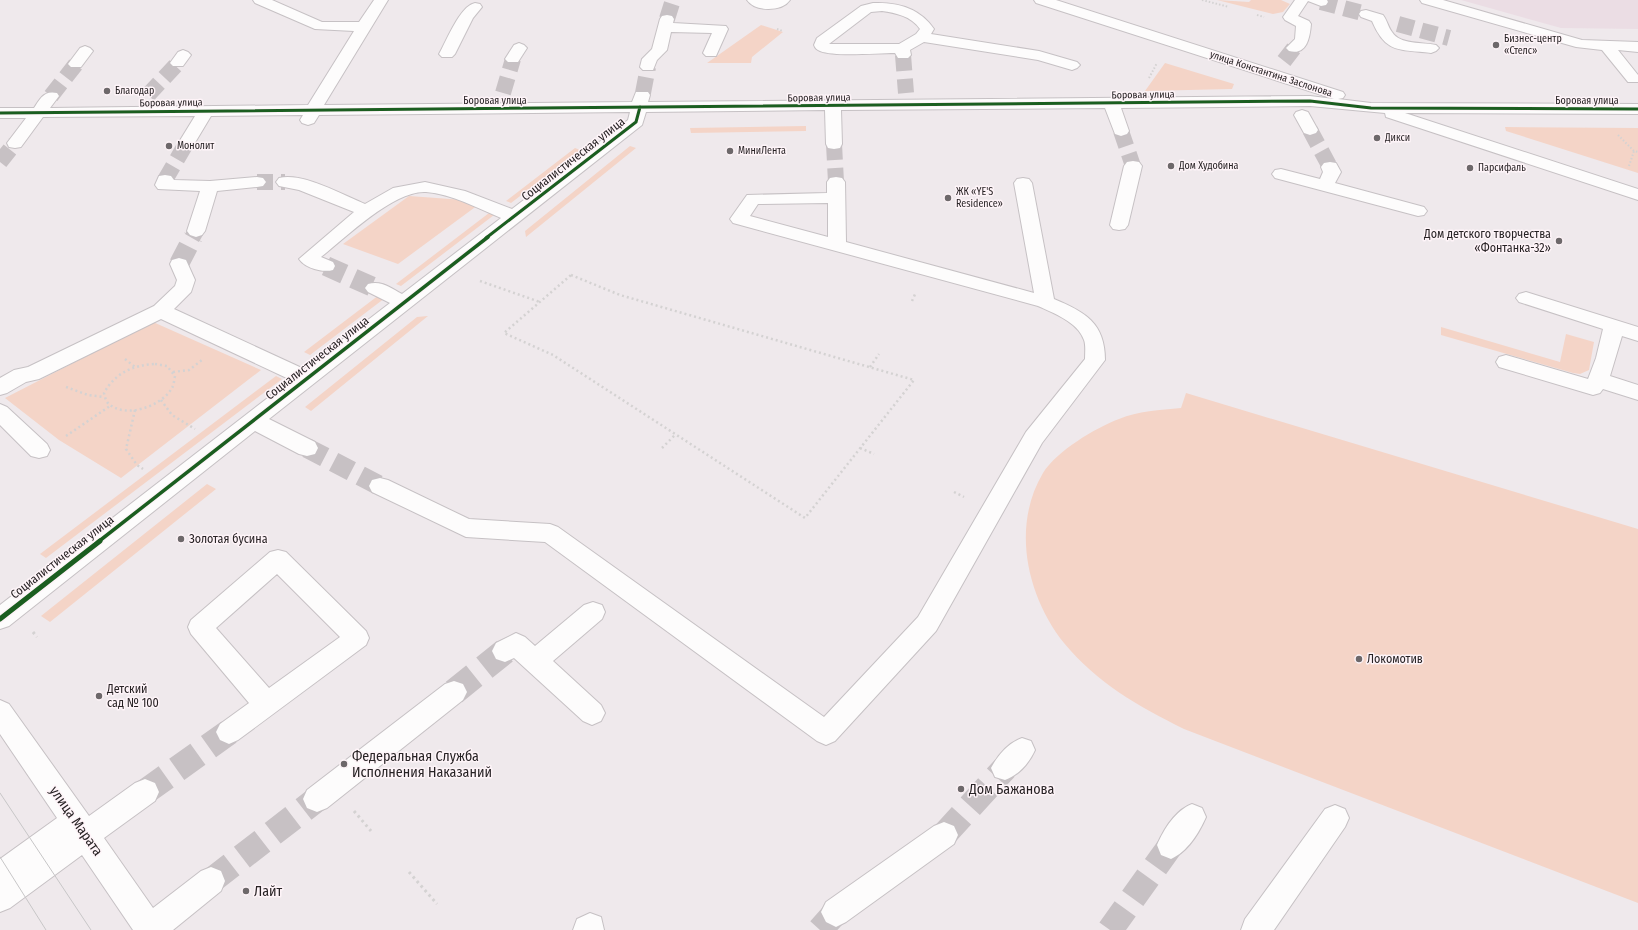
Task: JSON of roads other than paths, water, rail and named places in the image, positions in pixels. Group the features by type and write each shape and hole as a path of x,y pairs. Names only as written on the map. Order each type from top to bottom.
{"street":[{"path":"260,0 320,26 364,27"},
{"path":"305,124 381,0"},
{"path":"754,0 772,5 778,4 783,0"},
{"name":"улица Константина Заслонова","path":"1044,0 1088,8 1372,108 1638,194"},
{"path":"1294,48 1302,40 1304,24 1290,17 1302,0"},
{"path":"1427,0 1581,44 1638,47"},
{"path":"922,37 926,29 924,21 914,15 885,7 872,6 866,8 822,41 820,45 831,49 902,51 922,37 1039,56 1072,65"},
{"path":"447,54 467,16 475,7"},
{"path":"1398,24 1372,16 1386,36 1397,44 1431,48"},
{"path":"293,30 312,22"},
{"path":"648,67 650,59 658,50 666,23 720,29 711,53"},
{"path":"1607,46 1633,79"},
{"path":"76,64 85,52"},
{"path":"1273,73 1284,61"},
{"path":"500,108 503,93"},
{"path":"127,126 148,95"},
{"path":"15,143 51,96"},
{"name":"Боровая улица","path":"1116,117 1310,101 1372,108 1638,109"},
{"name":"Боровая улица","path":"0,113 640,107 833,113 908,105 1116,117 1306,123 1325,115 1372,108"},
{"name":"Боровая улица","path":"0,128 305,124 640,107"},
{"name":"Социалистическая улица","path":"0,619 404,302 515,217 640,107"},
{"path":"187,142 206,111"},
{"path":"833,113 834,144"},
{"path":"1119,225 1133,166"},
{"path":"1325,186 1332,172 1330,167"},
{"path":"1281,174 1418,211"},
{"path":"165,180 164,185 210,186 257,182"},
{"path":"285,182 303,185 366,211"},
{"path":"1023,183 1045,302"},
{"path":"196,231 210,186"},
{"path":"326,266 308,259 366,211 400,192 425,187 459,195 515,217"},
{"path":"380,486 466,528 550,533 826,733 928,624 1034,438 1095,360 1094,340 1082,324 1066,311 1045,302 837,246 739,219 753,199 836,190 837,246"},
{"path":"0,388 22,375 32,374 161,311 184,288 186,280 179,264"},
{"path":"375,288 404,302"},
{"path":"1526,298 1638,334"},
{"path":"161,311 307,379"},
{"path":"1506,362 1593,388 1599,380 1606,360 1614,326"},
{"path":"1599,380 1638,393"},
{"path":"0,412 39,450"},
{"path":"254,421 307,448"},
{"path":"229,732 357,638 278,559 200,627 266,704"},
{"path":"535,661 593,612"},
{"path":"506,651 516,644 592,713"},
{"path":"317,799 454,692"},
{"name":"улица Марата","path":"0,712 150,930"},
{"path":"0,876 145,792"},
{"path":"1171,845 1192,817"},
{"path":"1256,930 1335,818"},
{"path":"0,898 81,828"},
{"path":"836,912 944,835"},
{"path":"150,930 212,881"}],"tunnel":[{"path":"667,19 673,0"},
{"path":"1321,2 1366,14"},
{"path":"1398,24 1449,38"},
{"path":"1284,61 1294,48"},
{"path":"903,55 906,93"},
{"path":"503,93 513,59"},
{"path":"148,95 178,63"},
{"path":"51,96 76,64"},
{"path":"643,93 648,67"},
{"path":"1310,130 1330,167"},
{"path":"1121,131 1133,166"},
{"path":"165,180 187,142"},
{"path":"0,162 15,143"},
{"path":"834,144 836,182"},
{"path":"257,182 285,182"},
{"path":"192,238 196,231"},
{"path":"179,264 193,237"},
{"path":"326,266 375,288"},
{"path":"307,448 380,486"},
{"path":"454,692 505,651"},
{"path":"145,792 229,732"},
{"path":"944,835 1005,768"},
{"path":"211,881 317,799"},
{"path":"1110,930 1171,845"},
{"path":"820,930 836,912"}],"tram line":[{"path":"0,793 91,930"},
{"path":"0,857 46,930"}],"place":[{"name":"Бизнес-центр «Стелс»","path":"1496,45"},
{"name":"Благодар","path":"107,91"},
{"name":"Дикси","path":"1377,138"},
{"name":"Монолит","path":"169,146"},
{"name":"МиниЛента","path":"730,151"},
{"name":"Дом Худобина","path":"1171,166"},
{"name":"Парсифаль","path":"1470,168"},
{"name":"ЖК «YE'S Residence»","path":"948,198"},
{"name":"Дом детского творчества «Фонтанка-32»","path":"1559,241"},
{"name":"Золотая бусина","path":"181,539"},
{"name":"Локомотив","path":"1359,659"},
{"name":"Детский сад № 100","path":"99,696"},
{"name":"Федеральная Служба Исполнения Наказаний","path":"344,764"},
{"name":"Дом Бажанова","path":"961,789"},
{"name":"Лайт","path":"246,891"}]}
